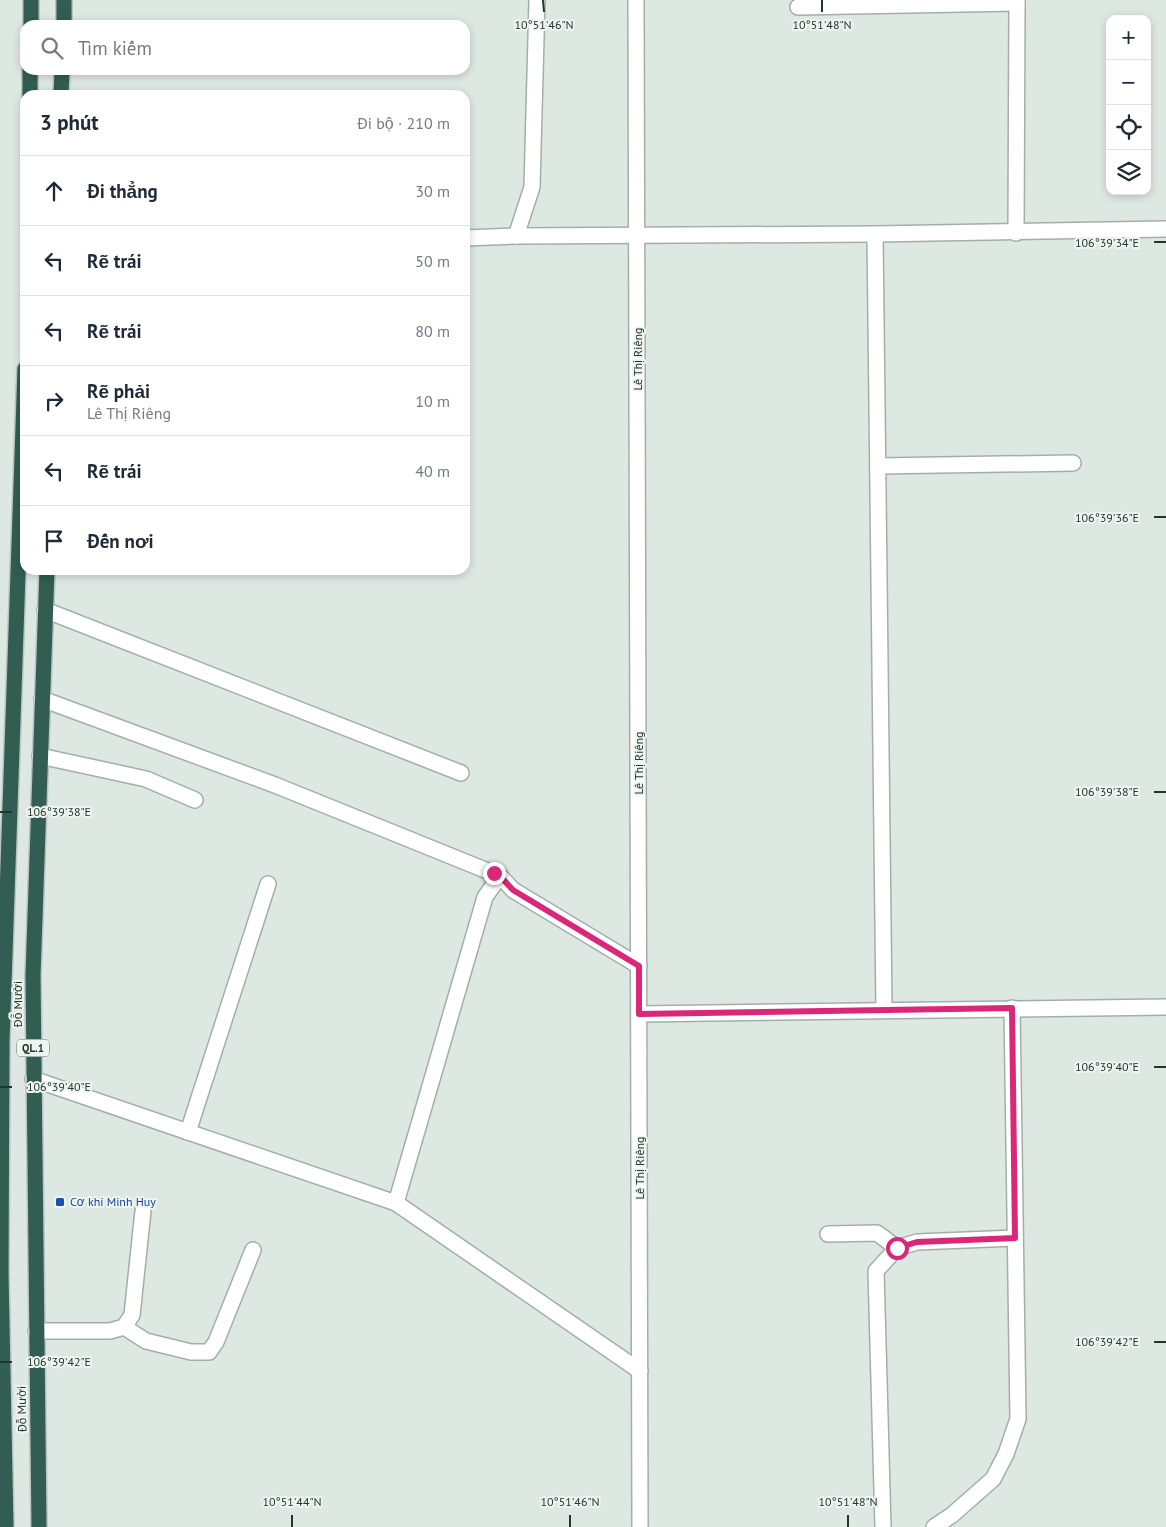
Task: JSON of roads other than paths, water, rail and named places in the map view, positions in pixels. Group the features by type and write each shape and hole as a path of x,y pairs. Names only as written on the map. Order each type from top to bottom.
{"highway":[{"path":"31,0 31,20"},
{"path":"64,0 64,20"},
{"path":"30,75 30,90"},
{"path":"61,90 62,75"},
{"name":"Đỗ Mười","path":"6,1527 1,1274 2,1041 20,515"},
{"name":"Đỗ Mười","path":"39,1527 33,975 46,575"}],"street":[{"path":"516,236 532,187 537,0"},
{"name":"Lê Thị Riêng","path":"636,0 640,1527"},
{"path":"798,7 883,3 1017,2 1016,233"},
{"path":"470,238 1016,233 1166,229"},
{"path":"875,234 884,1010"},
{"path":"878,466 1073,463"},
{"path":"45,610 462,773"},
{"path":"42,699 275,785 500,876 513,890 639,966"},
{"path":"40,756 146,779 195,800"},
{"path":"396,1203 485,897 500,876"},
{"path":"188,1132 268,884"},
{"path":"639,1014 1166,1007"},
{"path":"934,1527 952,1515 993,1479 1006,1454 1018,1418 1012,1008"},
{"path":"33,1079 396,1203 640,1371"},
{"path":"36,1331 110,1331 124,1327 132,1315 143,1211"},
{"path":"828,1234 877,1234 897,1248"},
{"path":"883,1527 876,1271 897,1248 917,1242 1015,1238"},
{"path":"124,1327 146,1341 191,1352 209,1352 216,1342 253,1250"}],"place":[{"name":"Cơ khí Minh Huy","path":"60,1202"}]}
